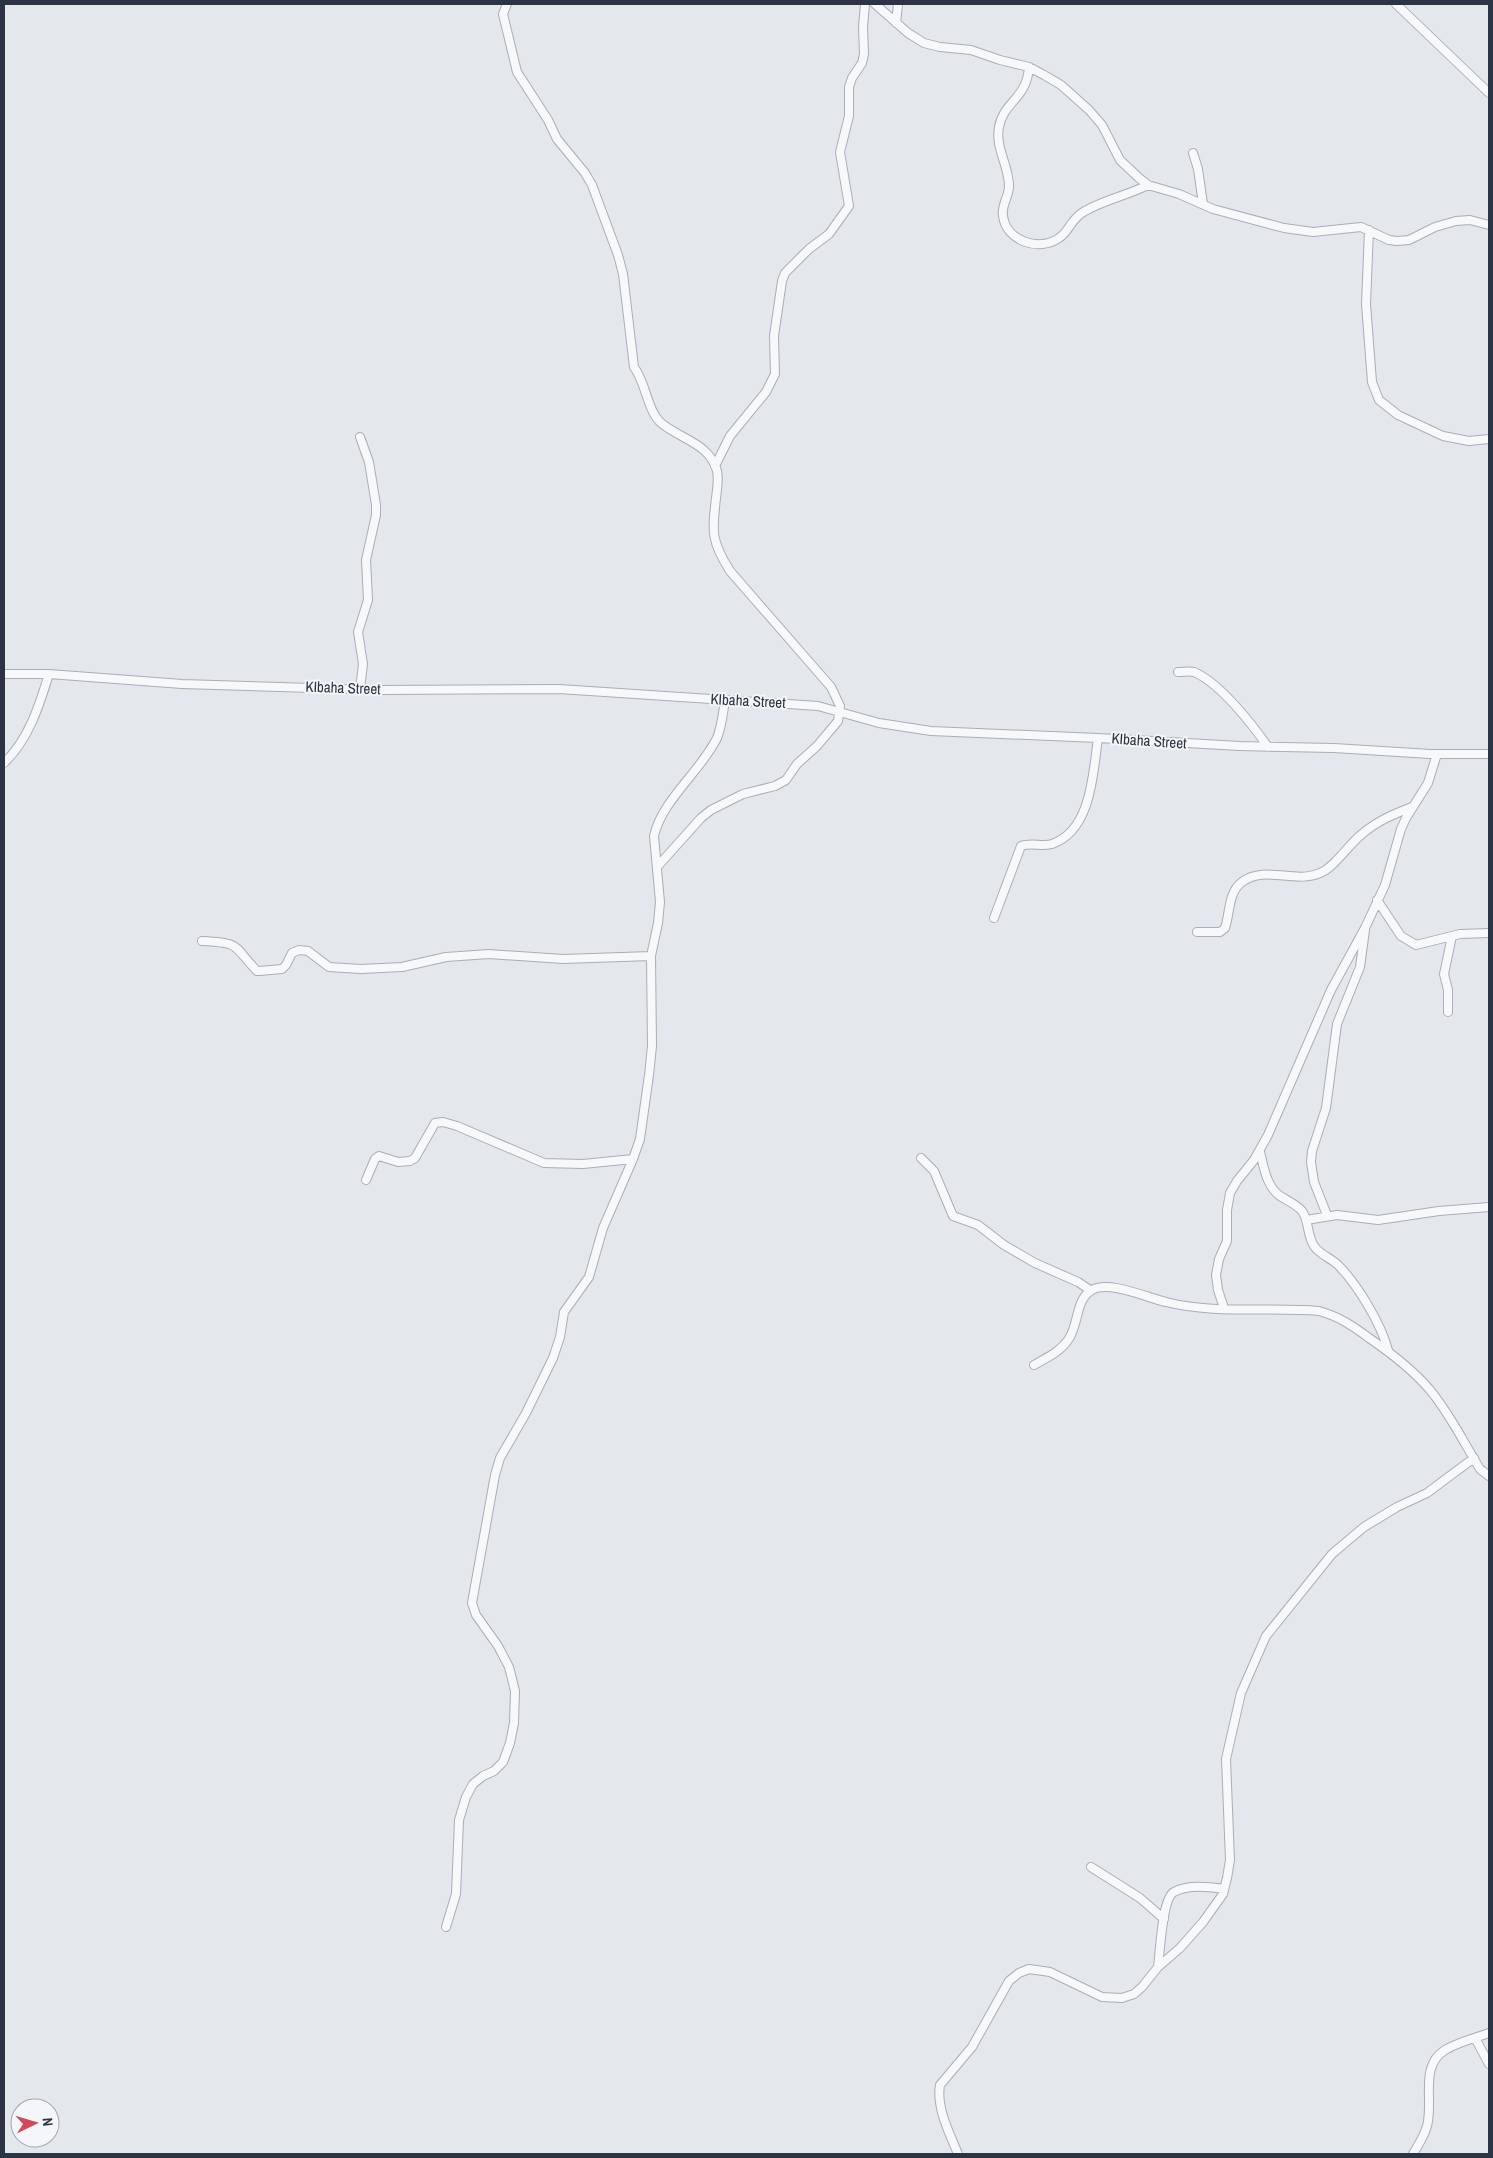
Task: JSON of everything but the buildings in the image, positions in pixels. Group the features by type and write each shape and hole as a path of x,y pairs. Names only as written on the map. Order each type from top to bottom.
{"street":[{"path":"507,4 503,14 517,72 548,120 557,139 585,173 594,191 616,250 622,274 632,364 643,382 658,420 700,447 707,453 715,466 718,482 713,534 720,556 730,571 831,687 839,700 840,711 838,721 830,733 797,764 784,783 743,794 711,810 701,818 657,868"},
{"path":"715,466 730,436 766,392 775,374 774,336 782,281 785,273 809,249 830,234 849,206 840,152 849,116 849,87 864,54 863,27 865,4"},
{"path":"875,4 896,23 924,43 940,47 971,50 1029,67 1061,86 1089,110 1102,126 1120,160 1148,185 1174,192 1202,204 1239,216 1300,230 1320,232 1353,226 1370,230 1389,240 1397,241 1409,240 1435,227 1456,221 1470,220 1489,225"},
{"path":"896,23 898,4"},
{"path":"1396,4 1489,93"},
{"path":"1029,67 1026,86 1003,115 999,125 998,139 1009,186 1002,214 1007,229 1022,241 1030,244 1053,242 1062,237 1076,216 1148,185"},
{"path":"1193,153 1198,169 1202,204"},
{"path":"1370,230 1366,304 1371,375 1379,400 1398,415 1443,436 1468,441 1489,439"},
{"path":"360,437 369,462 376,515 366,560 368,600 358,632 363,664 360,689"},
{"path":"1178,672 1193,672 1220,692 1246,717 1268,747"},
{"name":"KIbaha Street","path":"4,674 49,674 182,684 360,689 559,689 811,705 840,711 879,723 931,731 1437,754 1489,754"},
{"path":"4,763 19,746 33,721 49,674"},
{"path":"446,1927 456,1894 459,1820 466,1797 473,1784 483,1776 494,1771 502,1762 510,1743 514,1722 515,1691 509,1667 498,1646 476,1615 472,1603 495,1475 500,1458 526,1413 553,1358 560,1337 564,1312 589,1277 603,1228 640,1139 650,1075 652,1021 651,956 660,902 654,844 656,830 676,795 716,739 725,700"},
{"path":"994,918 1021,846 1052,843 1065,836 1080,819 1090,787 1098,738"},
{"path":"1224,1308 1218,1290 1216,1275 1219,1259 1227,1240 1230,1193 1260,1152 1331,990 1365,928 1388,876 1401,829 1428,783 1437,754"},
{"path":"1197,932 1220,932 1225,928 1234,890 1242,882 1252,877 1275,873 1292,877 1318,874 1329,868 1362,833 1381,820 1413,806"},
{"path":"1377,900 1401,936 1408,942 1416,945 1460,934 1489,933"},
{"path":"1328,1215 1314,1182 1311,1162 1312,1150 1326,1108 1337,1024 1360,967 1365,928"},
{"path":"1448,1012 1448,990 1444,974 1452,936"},
{"path":"202,941 231,943 243,952 257,971 282,969 292,953 299,950 308,951 329,966 361,969 402,967 446,957 489,954 563,959 651,956"},
{"path":"366,1180 375,1159 380,1156 405,1162 415,1158 435,1123 443,1122 544,1162 601,1163 633,1159"},
{"path":"1260,1152 1270,1186 1278,1194 1298,1206 1304,1214 1314,1246 1338,1266 1350,1280 1383,1332 1388,1350"},
{"path":"921,1158 934,1171 953,1216 978,1225 1029,1259 1078,1282 1090,1290"},
{"path":"1306,1220 1328,1215 1348,1215 1378,1220 1439,1211 1489,1207"},
{"path":"1034,1365 1060,1350 1069,1340 1079,1310 1090,1290 1098,1287 1116,1288 1167,1303 1193,1307 1319,1311 1336,1316 1388,1350 1430,1390 1480,1469 1489,1476"},
{"path":"958,2154 943,2112 940,2085 972,2046 1009,1981 1019,1973 1039,1970 1050,1972 1102,1997 1122,1998 1134,1994 1180,1948 1203,1922 1223,1894 1230,1860 1226,1759 1241,1693 1266,1636 1332,1554 1364,1527 1396,1507 1427,1492 1474,1458"},
{"path":"1091,1866 1140,1898 1164,1919"},
{"path":"1158,1968 1169,1896 1184,1888 1208,1887 1224,1889"},
{"path":"1413,2154 1427,2126 1431,2066 1437,2056 1446,2049 1489,2033"},
{"path":"1475,2038 1489,2064"}]}
